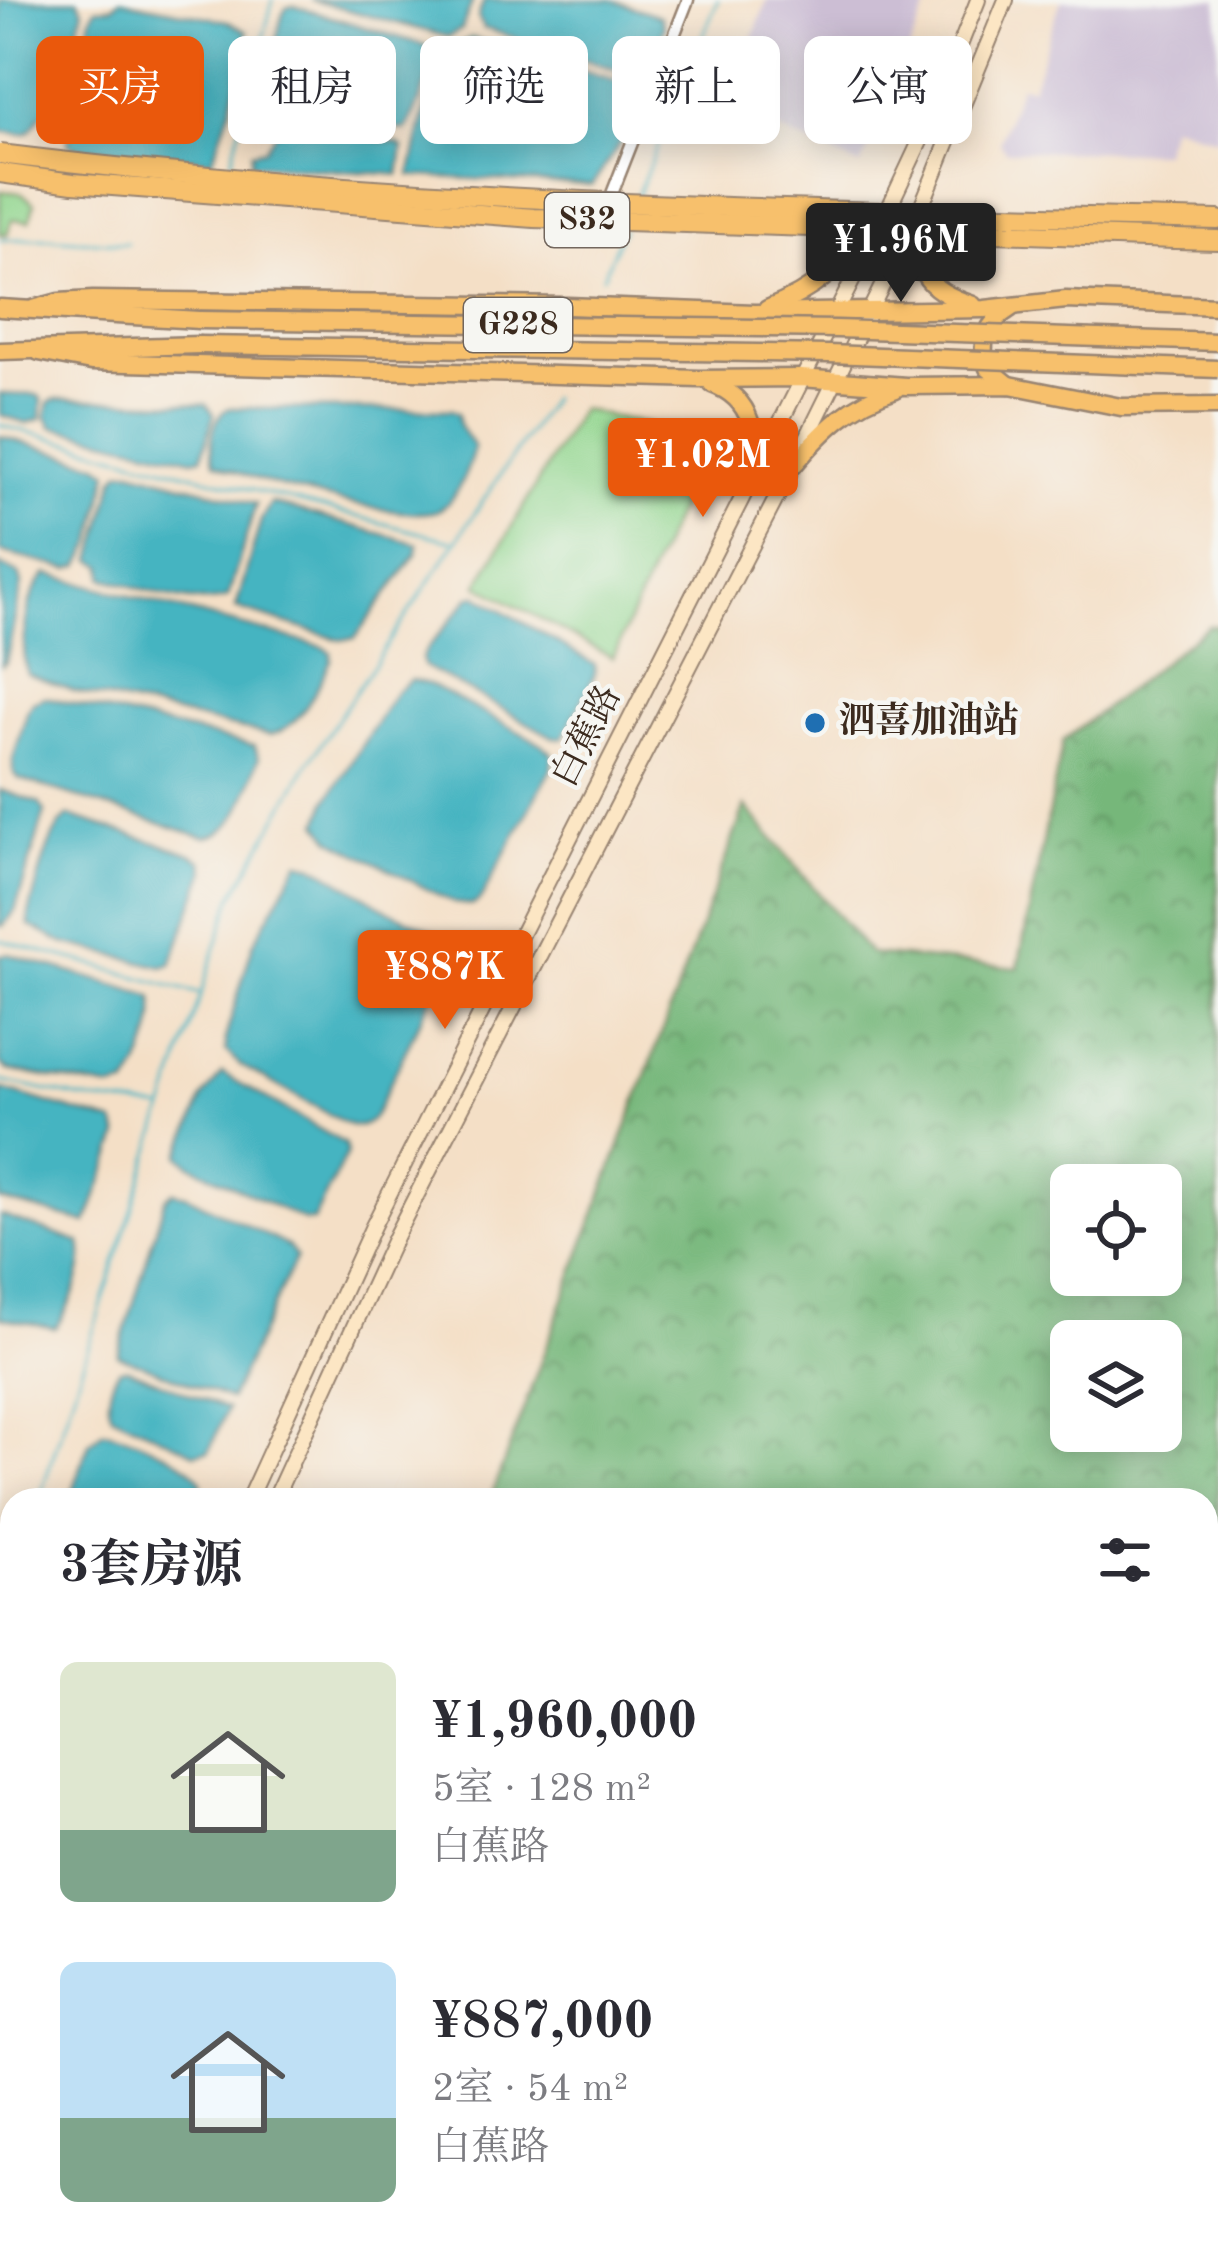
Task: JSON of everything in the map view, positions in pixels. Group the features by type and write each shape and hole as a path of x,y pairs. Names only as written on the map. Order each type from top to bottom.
{"highway":[{"name":"S32","path":"0,154 354,188 1175,229 1218,240"},
{"name":"S32","path":"0,173 96,185 534,218 1175,229 1218,220"}],"main road":[{"name":"白蕉路","path":"253,1488 311,1355 880,225 932,116 978,0"},
{"path":"279,1488 349,1333 449,1132 794,466 921,207 1006,0"},
{"path":"921,207 916,251 927,280 947,296 985,308"},
{"path":"755,313 794,299 820,283 880,225"},
{"path":"30,310 76,301 201,300 755,313 869,313 1066,300 1218,306"},
{"path":"1010,385 988,368 983,344 995,320 1017,305"},
{"name":"G228","path":"0,308 200,320 837,329 1218,342"},
{"name":"G228","path":"0,351 200,345 829,354 1218,369"},
{"path":"33,350 91,362 1010,385 1120,407 1218,406"},
{"path":"700,379 736,396 755,427 754,474"},
{"path":"794,466 838,417 867,398 907,386"},
{"path":"455,1068 476,1079"},
{"path":"428,1122 449,1132"}],"street":[{"path":"604,213 688,0"}],"shaded area":[{"path":"767,0 930,0 915,36 804,36 804,141 780,130 780,36 754,36"},
{"path":"1061,0 1218,0 1218,139 1171,125 1163,152 1006,151 999,142 1020,85 1032,88"},
{"path":"811,144 870,144 861,166"}],"green space":[{"path":"0,191 22,193 34,203 30,221 12,219 7,234 0,234"},
{"path":"580,409 709,439 613,658 478,585"},
{"path":"1208,626 1218,626 1218,1488 494,1488 745,806 870,954 1018,968 1063,741"}],"water":[{"path":"0,0 78,0 83,9 76,36 36,36 33,128 25,134 0,131"},
{"path":"120,0 227,21 247,32 246,36 228,36 228,115 212,160 69,144 204,144 204,36 88,36 96,8 112,7"},
{"path":"311,0 473,0 462,29 444,36"},
{"path":"484,0 611,0 660,16 664,27 660,36 612,36 612,68 588,61 588,36 509,36 483,28 478,17"},
{"path":"293,6 394,36 277,36 286,8"},
{"path":"396,37 420,44 420,100 405,130 396,129"},
{"path":"588,72 612,79 612,144 619,144 592,185 410,176 420,132 420,144 588,144"},
{"path":"396,143 403,147 399,175 251,164 252,152 268,144"},
{"path":"0,394 37,395 42,399 41,419 27,423 0,415"},
{"path":"49,402 206,404 214,414 202,457 193,459 52,427 46,416"},
{"path":"229,408 452,410 458,413 460,427 474,447 461,483 443,507 418,513 392,511 291,489 215,463 213,432"},
{"path":"0,436 109,471 93,543 80,566 69,569 0,552"},
{"path":"131,470 256,504 228,597 184,599 104,578 104,566 93,560 115,478"},
{"path":"271,503 418,544 417,553 355,638 340,640 236,608 261,520"},
{"path":"0,565 19,574 22,584 2,665"},
{"path":"47,574 323,647 331,652 331,660 300,715 270,735 73,691 27,674 26,621 33,594"},
{"path":"477,595 595,665 595,674 563,738 553,737 424,666 427,649 469,598"},
{"path":"411,680 428,684 553,754 551,769 473,905 454,903 333,840 319,823 327,801 396,691"},
{"path":"45,697 254,746 259,758 234,819 215,835 203,837 19,779 13,760 28,709"},
{"path":"0,790 39,803 45,812 15,911 3,926 0,926"},
{"path":"69,816 203,861 205,872 171,964 163,967 63,943 29,925 49,846"},
{"path":"299,862 314,865 390,911 444,936 454,949 375,1115 361,1126 343,1122 240,1065 226,1051 226,1036 253,944"},
{"path":"0,955 152,996 154,1017 148,1042 127,1086 112,1089 8,1070 0,1064"},
{"path":"222,1073 345,1144 347,1153 313,1221 191,1165 180,1155 203,1098"},
{"path":"0,1089 115,1123 119,1137 87,1223 0,1200"},
{"path":"173,1192 289,1247 296,1257 230,1399 118,1355 165,1199"},
{"path":"0,1215 81,1243 76,1287 55,1328 0,1317"},
{"path":"120,1369 227,1409 209,1451 195,1453 112,1414 112,1385"},
{"path":"103,1431 142,1443 186,1466 202,1482 200,1488 74,1488 89,1443"}],"pier":[{"path":"244,164 597,188 588,192 409,182 404,178 396,182 250,170"}],"waterway":[{"path":"232,160 273,0"},
{"path":"636,198 718,0"},
{"path":"603,277 623,229"},
{"path":"0,240 127,243"},
{"path":"43,1488 232,898 307,765 551,399"},
{"path":"0,425 452,541"},
{"path":"0,940 201,994"},
{"path":"0,1081 164,1109"}],"place":[{"name":"泗喜加油站","path":"815,723"}]}
